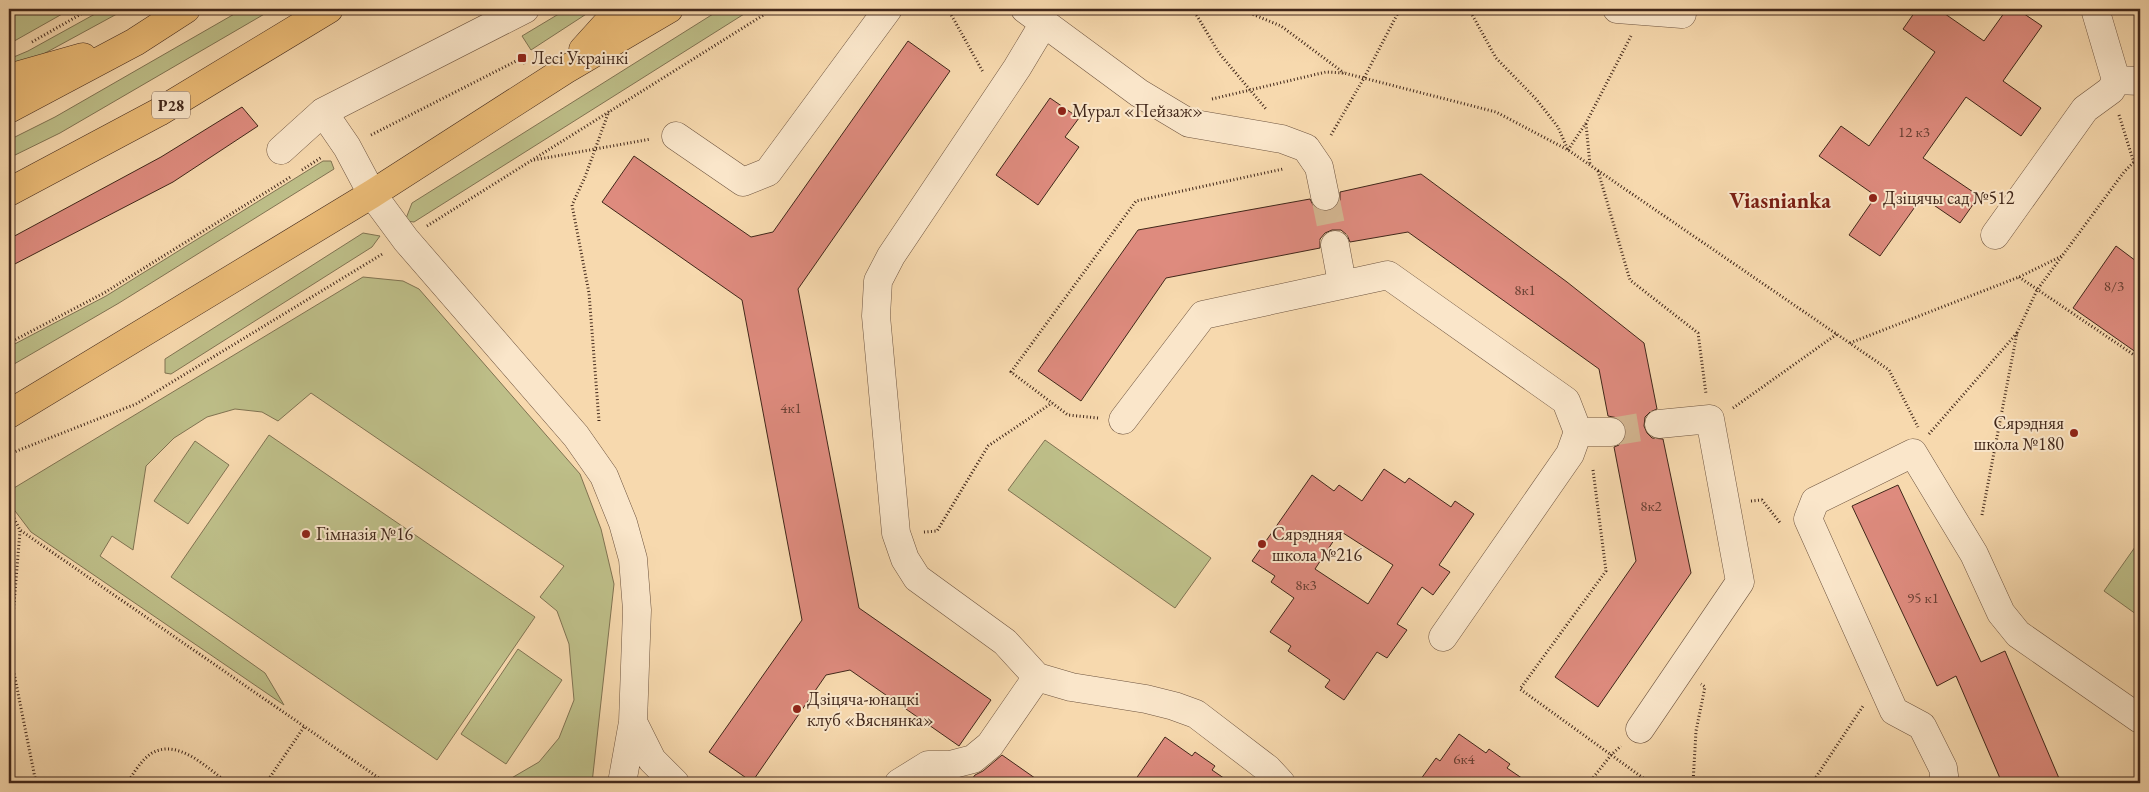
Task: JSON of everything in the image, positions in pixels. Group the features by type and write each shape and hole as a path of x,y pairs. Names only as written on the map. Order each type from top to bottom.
{"main road":[{"name":"Р28","path":"9,192 159,112 329,9"},
{"path":"565,70 620,9"},
{"path":"9,414 372,194 565,70 669,9"},
{"path":"9,109 135,42 170,13"},
{"path":"9,78 135,42"}],"lane":[{"path":"281,150 324,112 525,9"},
{"path":"676,136 744,182 768,172 888,9"},
{"path":"1995,235 2084,109 2111,90 2128,81 2095,9"},
{"path":"1630,10 1682,14"},
{"path":"1281,783 1268,770 1196,714 1146,699 1071,687 1037,677 1005,642 916,578 905,559 896,533 876,316 878,281 891,256 997,97 1035,16 1139,94 1165,110 1190,122 1282,139 1306,148 1319,168 1325,196"},
{"path":"324,112 347,147 372,194 406,240 576,436 604,476 623,523 633,559 637,610 634,722 622,783"},
{"path":"1335,245 1342,283"},
{"path":"1123,420 1203,316 1388,274 1566,401 1592,432 1570,454 1443,638"},
{"path":"1640,729 1740,582 1711,421 1659,424"},
{"path":"1945,783 1943,768 1922,726 1894,710 1808,518 1815,500 1913,453 1974,554 2002,614 2018,634 2140,719"},
{"path":"899,783 928,765 950,765 973,759 990,745 1037,677"},
{"path":"634,722 652,760 675,783"}],"path":[{"path":"27,45 90,9"},
{"path":"948,9 997,97"},
{"path":"1193,9 1219,53 1271,116"},
{"path":"1240,9 1281,26 1344,73"},
{"path":"1123,420 1068,415 1011,372 1136,201 1315,161 1364,78 1400,9"},
{"path":"1469,9 1496,58 1536,98 1558,127 1568,150"},
{"path":"1568,150 1586,123 1630,10"},
{"path":"9,343 104,293 322,157 347,147 522,58"},
{"path":"1165,110 1326,72 1344,73 1496,112 1568,150 1889,370 1920,430"},
{"path":"600,428 588,293 572,205 609,111"},
{"path":"1586,123 1590,165"},
{"path":"531,160 676,136"},
{"path":"1974,554 2017,333 2037,290 2124,172 2140,156"},
{"path":"1598,171 1630,280 1698,333 1711,421 1837,334"},
{"path":"1850,343 2019,277 2063,255"},
{"path":"2019,277 2140,359"},
{"path":"1924,438 2017,333"},
{"path":"896,533 937,531 988,446 1052,403"},
{"path":"1592,432 1606,570 1520,689 1650,783"},
{"path":"1762,500 1787,531"},
{"path":"9,509 20,530 386,783"},
{"path":"20,530 10,653 36,783"},
{"path":"1681,668 1705,687 1696,731 1693,783"},
{"path":"1812,783 1880,680"},
{"path":"266,783 304,727"},
{"path":"1589,783 1611,755 1640,729"},
{"path":"127,783 143,761 151,754 169,749 186,754 228,783"}],"green space":[{"path":"9,9 71,9 9,44"},
{"path":"104,9 126,9 36,58 9,70 9,59 28,51"},
{"path":"243,9 273,9 60,133 9,158 9,140 55,117"},
{"path":"567,9 594,9 531,50 522,36"},
{"path":"721,9 752,9 414,222 405,221 412,203"},
{"path":"323,161 331,161 334,169 119,303 9,367 9,347 106,296"},
{"path":"363,233 380,236 372,247 171,374 165,373 165,359"},
{"path":"363,277 403,281 419,289 580,474 601,529 614,584 592,783 503,783 539,762 559,738 574,700 569,644 557,611 540,597 564,566 311,393 278,421 262,412 235,409 207,417 174,438 146,466 133,550 112,536 100,556 265,673 284,705 31,532 9,503 9,491"},
{"path":"269,435 535,617 437,760 171,577"},
{"path":"1045,440 1211,558 1175,608 1008,490"},
{"path":"195,441 229,465 188,524 154,501"},
{"path":"2140,540 2140,617 2104,591"},
{"path":"518,649 562,680 506,764 461,734"}],"building":[{"path":"1917,9 1938,9 1984,41 2007,9 2017,9 2042,26 2003,81 2041,108 2021,136 1966,97 1923,158 1979,196 1960,223 1922,197 1880,256 1849,235 1876,196 1819,156 1841,126 1869,146 1935,52 1903,29"},
{"path":"908,41 950,71 798,289 859,608 991,700 959,746 850,670 826,675 752,782 709,752 802,620 742,300 602,202 634,156 751,237 773,232"},
{"path":"1050,98 1079,118 1065,137 1079,147 1038,205 996,175"},
{"path":"242,107 258,126 173,182 9,267 9,239 161,157"},
{"path":"1421,174 1567,282 1644,343 1657,409 1645,417 1644,426 1652,438 1663,439 1691,573 1598,707 1555,677 1636,561 1614,447 1625,439 1627,432 1625,425 1618,418 1608,416 1599,369 1408,232 1350,242 1347,235 1341,230 1332,230 1325,233 1320,239 1320,248 1166,278 1081,401 1038,371 1138,230 1310,199 1314,207 1320,211 1328,211 1336,207 1340,200 1340,192"},
{"path":"2116,246 2140,264 2140,355 2073,308"},
{"path":"1384,469 1405,483 1409,478 1451,507 1455,501 1474,514 1439,565 1450,572 1433,595 1422,587 1397,624 1407,630 1387,658 1377,652 1344,700 1325,687 1330,680 1288,651 1291,646 1270,632 1294,598 1271,582 1275,576 1252,561 1312,475 1334,491 1339,485 1362,501","holes":["1340,531 1393,565 1368,604 1315,569"]},
{"path":"1898,485 1981,662 2005,651 2061,783 2002,783 1956,676 1937,686 1852,506"},
{"path":"1459,734 1486,753 1489,749 1510,764 1507,768 1529,783 1418,783 1436,758 1440,761"},
{"path":"1165,737 1192,756 1195,752 1215,766 1212,770 1231,783 1133,783"},
{"path":"1002,755 1042,783 969,783 975,775 983,771"}],"tunnel":[{"path":"1325,196 1335,245"},
{"path":"1611,432 1659,424"}],"place":[{"name":"Лесі Украінкі","path":"522,58"},
{"name":"Мурал «Пейзаж»","path":"1062,111"},
{"name":"Дзіцячы сад №512","path":"1873,198"},
{"name":"Сярэдняя школа №180","path":"2074,433"},
{"name":"Гімназія №16","path":"306,534"},
{"name":"Сярэдняя школа №216","path":"1262,544"},
{"name":"Дзіцяча-юнацкі клуб «Вяснянка»","path":"797,709"}],"district":[{"name":"Viasnianka","path":"1780,200"}]}
